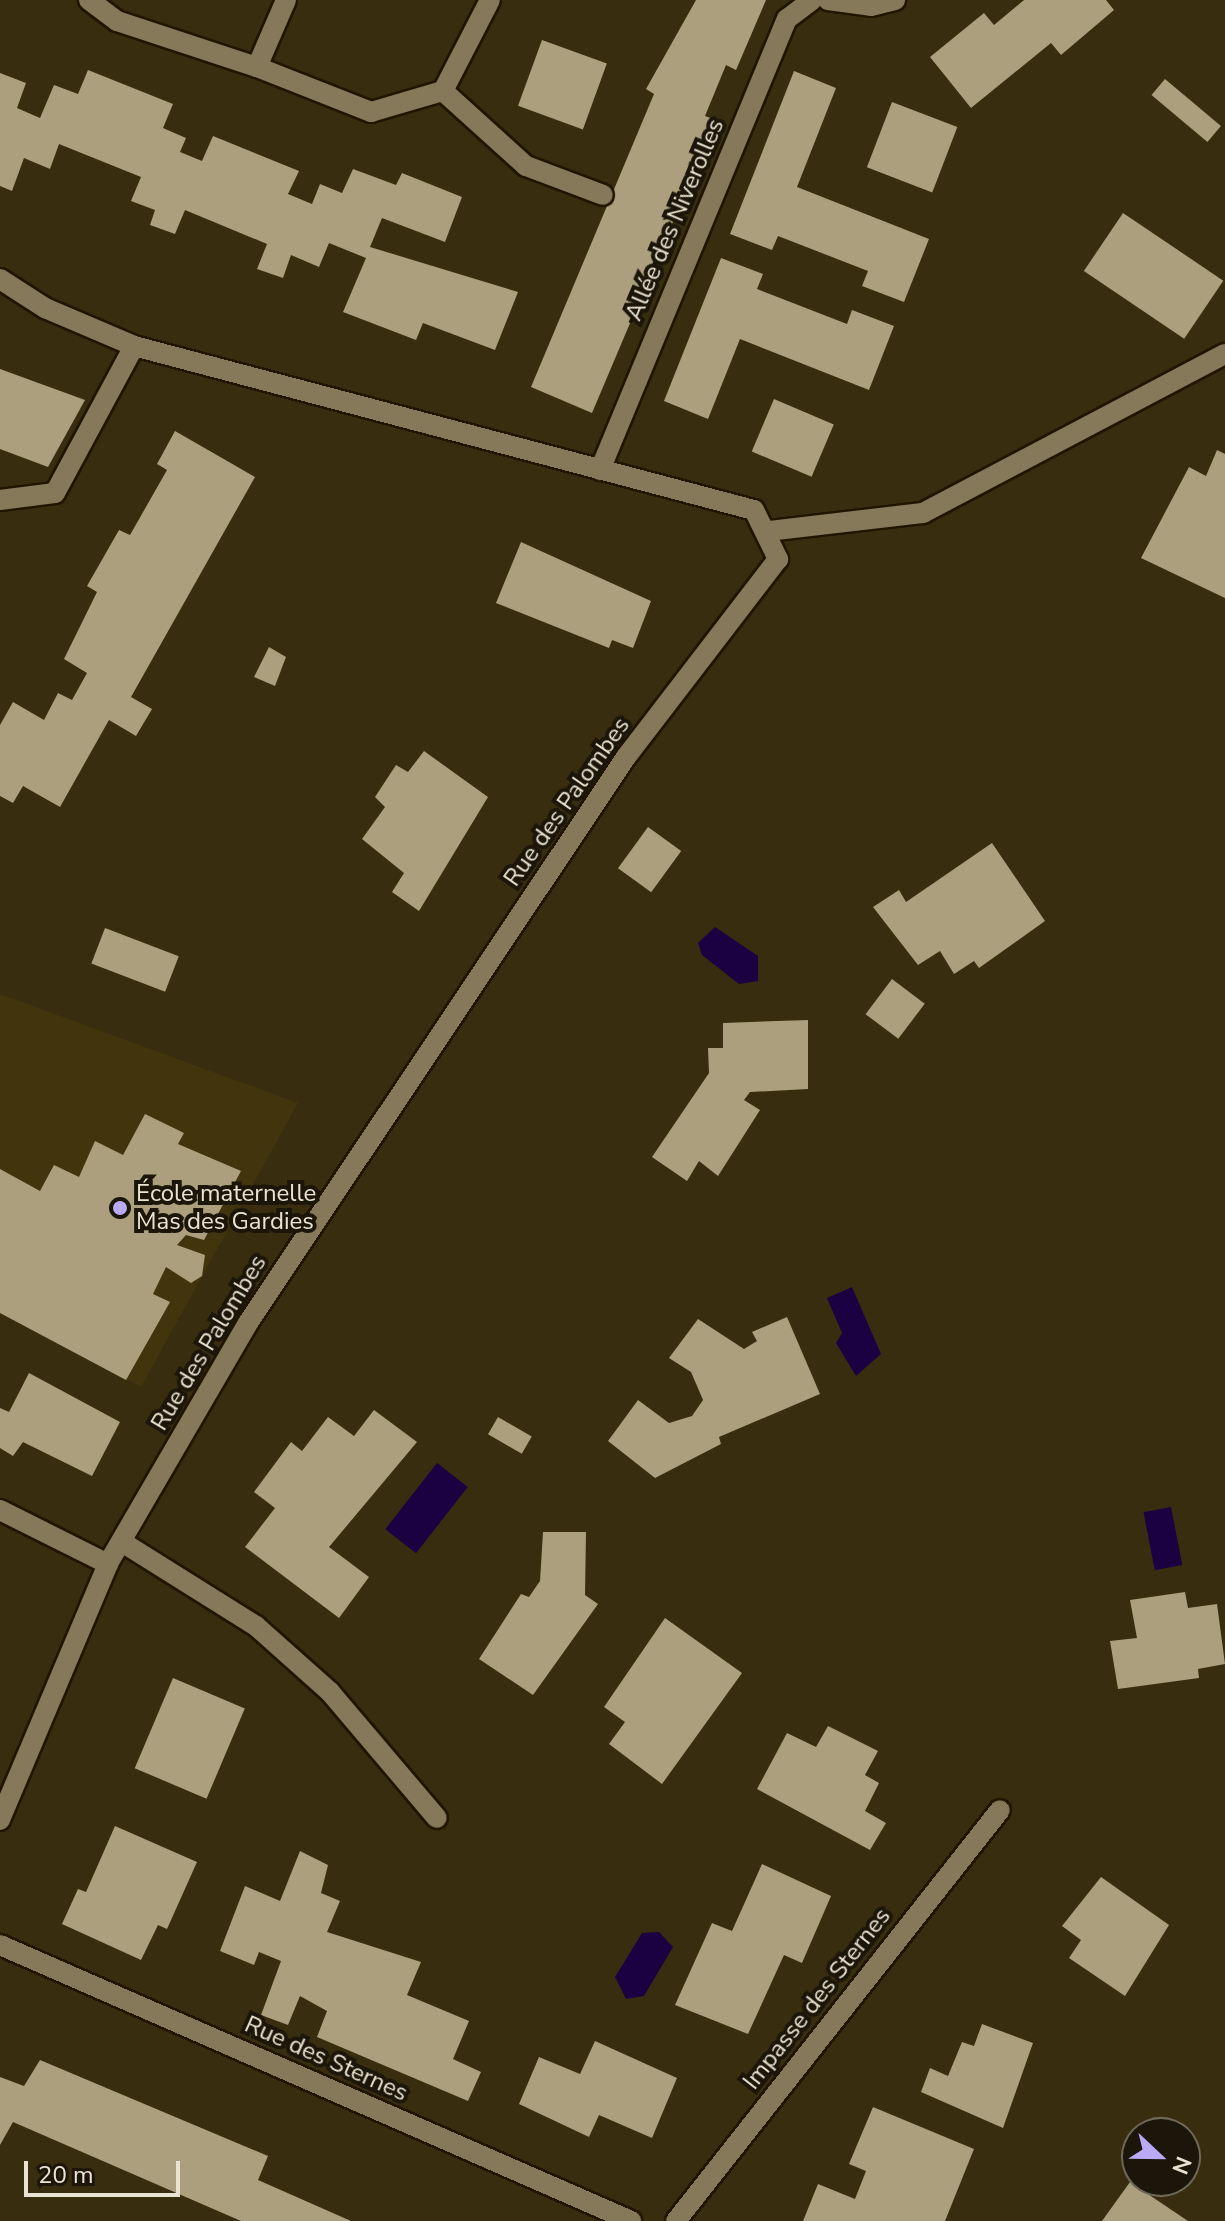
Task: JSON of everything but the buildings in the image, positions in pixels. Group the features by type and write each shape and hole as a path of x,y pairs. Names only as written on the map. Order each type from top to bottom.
{"street":[{"path":"89,0 117,21 257,67 371,112 443,91 490,0"},
{"path":"257,67 286,0"},
{"name":"Allée des Niverolles","path":"600,470 787,19 812,0"},
{"path":"828,0 871,6 895,0"},
{"path":"443,91 526,166 603,195"},
{"path":"0,279 45,308 134,346 754,510 769,531 923,513 1225,354"},
{"path":"0,500 55,493 134,346"},
{"name":"Rue des Palombes","path":"0,1820 108,1564 248,1323 626,757 778,559 769,531"},
{"path":"0,1510 108,1564"},
{"path":"122,1542 256,1626 330,1692 437,1818"},
{"name":"Impasse des Sternes","path":"676,2221 1000,1810"},
{"name":"Rue des Sternes","path":"0,1945 631,2221"}],"shaded area":[{"path":"715,927 758,956 758,981 739,984 702,955 698,943"},
{"name":"École maternelle Mas des Gardies","path":"0,994 298,1103 141,1387 0,1313"},
{"path":"852,1287 881,1354 856,1376 836,1343 842,1333 827,1298"},
{"path":"437,1463 468,1487 416,1553 385,1529"},
{"path":"1171,1507 1182,1565 1155,1570 1144,1512"},
{"path":"659,1932 673,1947 644,1996 626,1999 615,1977 642,1933"}],"place":[{"name":"École maternelle Mas des Gardies","path":"120,1208"}]}
